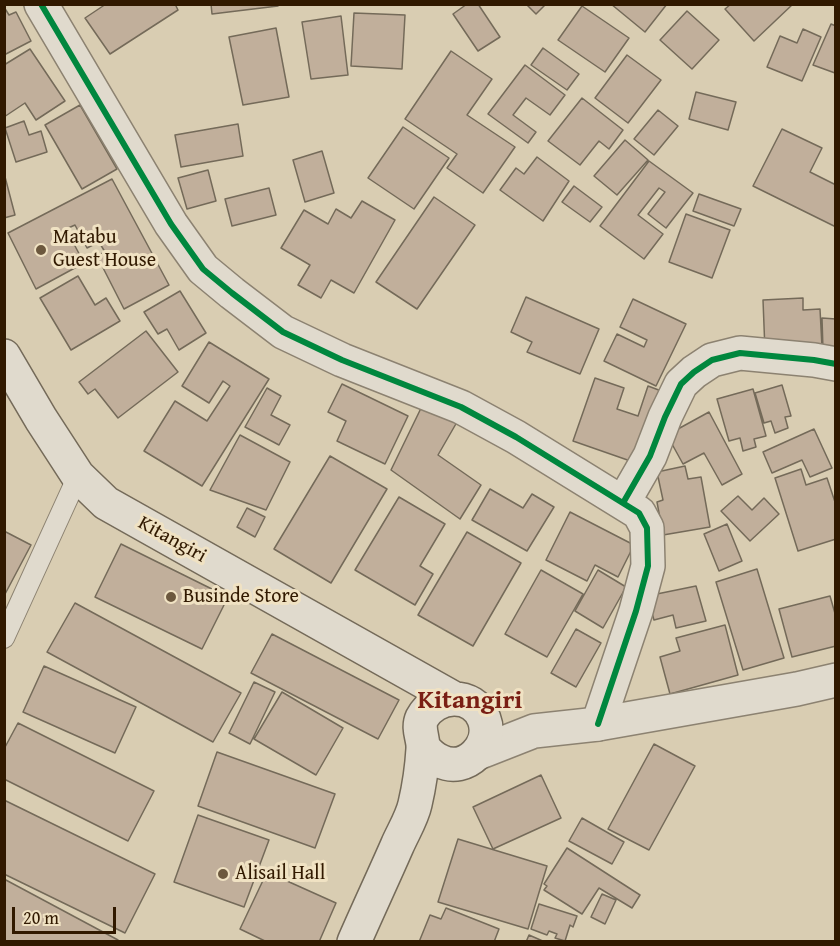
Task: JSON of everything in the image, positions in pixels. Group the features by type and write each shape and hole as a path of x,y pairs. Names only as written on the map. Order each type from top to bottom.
{"street":[{"path":"41,4 171,224 203,269 283,332 342,360 461,407 516,437 639,513 647,528 648,566 636,611 598,724"},
{"path":"623,503 650,456 681,384 712,360 740,353 836,364"},
{"name":"Kitangiri","path":"4,356 78,476 106,503 453,698"},
{"path":"394,664 431,756 442,763 466,759 534,731 598,724 836,680"},
{"path":"354,942 415,805 422,733 429,709 439,701 453,698 465,700 476,707 483,718 486,730 484,742 415,805"},
{"path":"483,718 534,731"}],"lane":[{"path":"4,638 78,476"}],"building":[{"path":"106,4 175,4 178,10 110,54 85,18"},
{"path":"211,4 278,4 278,6 212,14"},
{"path":"467,4 478,4 500,37 478,51 453,14"},
{"path":"526,4 546,4 536,14"},
{"path":"611,4 667,4 645,32"},
{"path":"731,4 793,4 754,41 725,9"},
{"path":"582,6 629,38 605,72 558,40"},
{"path":"4,7 9,15 16,12 31,41 4,55"},
{"path":"687,11 719,40 692,69 660,40"},
{"path":"354,13 405,15 402,69 351,66"},
{"path":"341,16 348,75 311,79 302,22"},
{"path":"831,24 836,26 835,73 813,65"},
{"path":"276,28 289,97 243,105 229,37"},
{"path":"803,29 821,37 802,81 767,67 780,36 797,43"},
{"path":"543,48 579,74 567,90 531,65"},
{"path":"30,49 65,101 36,120 25,103 4,117 4,65"},
{"path":"451,51 492,79 467,115 515,147 483,193 447,168 457,154 405,119"},
{"path":"627,55 661,80 628,123 595,98"},
{"path":"525,65 565,95 550,115 526,98 513,115 536,132 528,143 488,114"},
{"path":"696,92 736,102 728,130 689,119"},
{"path":"582,98 623,130 609,149 599,141 580,165 548,141"},
{"path":"80,105 117,169 82,189 45,125"},
{"path":"658,110 678,126 654,155 634,139"},
{"path":"24,121 29,135 41,131 47,152 16,162 5,128"},
{"path":"238,124 243,156 181,167 175,135"},
{"path":"403,127 449,158 414,209 368,178"},
{"path":"782,129 822,148 810,172 836,185 836,227 753,186"},
{"path":"625,140 648,160 617,195 594,176"},
{"path":"322,151 334,193 305,202 293,160"},
{"path":"537,157 569,181 543,221 500,190 516,168 524,174"},
{"path":"649,161 693,193 666,228 648,214 665,192 659,188 638,215 663,234 644,259 600,226"},
{"path":"208,170 216,201 187,209 178,178"},
{"path":"4,173 15,215 4,218"},
{"path":"112,179 169,285 124,309 97,256 105,252 99,242 87,248 75,225 66,229 84,263 36,289 8,233"},
{"path":"574,186 602,207 590,222 562,202"},
{"path":"269,188 276,215 232,226 225,199"},
{"path":"699,194 741,209 734,226 693,211"},
{"path":"434,197 475,225 417,309 376,282"},
{"path":"362,201 395,220 354,293 331,280 321,298 298,285 310,265 281,248 304,210 328,224 336,209 351,218"},
{"path":"686,214 730,230 712,278 669,262"},
{"path":"78,276 95,305 106,298 120,321 71,350 40,298"},
{"path":"180,291 206,333 179,350 167,329 158,334 144,312"},
{"path":"526,297 599,329 580,374 527,352 532,342 511,332"},
{"path":"803,298 803,310 820,309 822,347 765,351 763,300"},
{"path":"633,299 686,324 656,386 604,361 617,334 644,347 647,340 620,327"},
{"path":"822,318 836,319 836,349 823,350"},
{"path":"146,331 178,372 118,418 95,389 88,394 79,382"},
{"path":"209,342 269,379 202,486 144,451 175,401 207,421 230,386 223,381 209,403 182,386"},
{"path":"595,378 624,388 617,409 638,416 648,386 664,392 639,464 573,441"},
{"path":"342,384 408,416 385,464 337,441 346,421 328,412"},
{"path":"782,385 791,416 785,417 788,428 775,433 771,421 764,423 755,393"},
{"path":"267,388 281,396 271,415 290,425 279,445 245,427"},
{"path":"753,389 766,436 754,439 756,447 743,451 740,438 729,441 717,399"},
{"path":"424,402 457,422 438,455 481,485 460,519 391,470"},
{"path":"709,412 742,474 722,485 704,453 683,464 667,435"},
{"path":"814,429 832,468 810,477 802,460 772,473 763,452"},
{"path":"240,435 290,462 266,510 210,490"},
{"path":"330,456 387,489 331,583 274,549"},
{"path":"685,466 688,479 701,477 710,527 663,535 657,502 663,500 657,472"},
{"path":"801,469 806,485 827,478 836,505 836,539 798,551 775,478"},
{"path":"490,489 523,508 532,494 554,507 527,551 472,520"},
{"path":"738,496 752,510 764,498 779,514 750,541 721,511"},
{"path":"399,497 445,524 420,566 433,574 415,605 355,570"},
{"path":"247,508 265,517 255,537 237,527"},
{"path":"570,512 634,545 618,577 595,565 587,581 546,560"},
{"path":"727,524 742,561 719,571 704,534"},
{"path":"4,531 31,545 4,596"},
{"path":"467,532 521,563 473,646 418,615"},
{"path":"121,544 228,597 202,649 95,597"},
{"path":"757,569 784,658 743,670 716,582"},
{"path":"541,570 583,594 547,657 505,634"},
{"path":"598,570 626,587 603,628 575,611"},
{"path":"696,586 706,621 676,628 673,615 654,620 647,596"},
{"path":"830,596 836,617 836,646 792,657 779,609"},
{"path":"75,603 241,693 213,742 47,652"},
{"path":"725,625 738,675 670,694 660,657 680,651 676,638"},
{"path":"576,629 601,643 576,687 551,673"},
{"path":"272,634 399,700 378,739 251,673"},
{"path":"44,666 136,707 115,753 23,712"},
{"path":"254,682 275,692 250,744 229,733"},
{"path":"282,692 343,728 316,775 254,739"},
{"path":"18,723 154,791 128,841 4,779 4,749"},
{"path":"654,744 695,766 649,850 608,829"},
{"path":"217,752 335,794 315,848 198,806"},
{"path":"541,775 561,818 493,849 473,807"},
{"path":"4,800 155,874 125,933 4,874"},
{"path":"198,815 269,840 244,907 174,882"},
{"path":"582,818 624,842 612,864 569,841"},
{"path":"458,839 547,866 528,929 438,902"},
{"path":"567,848 640,895 632,908 599,888 582,914 544,890 547,886 544,884"},
{"path":"267,872 336,903 319,942 267,942 240,929"},
{"path":"4,879 118,940 117,942 4,942"},
{"path":"602,894 616,900 605,924 591,917"},
{"path":"539,904 577,916 573,927 570,925 565,941 555,938 557,934 549,931 547,935 531,929"},
{"path":"446,908 499,929 494,942 419,942 430,915 441,919"},
{"path":"529,935 545,942 526,942"}],"cycle path":[{"path":"41,4 171,224 203,269 283,332 342,360 461,407 516,437 639,513 647,528 648,566 636,611 598,724"},
{"path":"623,503 650,456 681,384 712,360 740,353 836,364"}],"place":[{"name":"Matabu Guest House","path":"41,250"},
{"name":"Businde Store","path":"171,597"},
{"name":"Alisail Hall","path":"223,874"}],"district":[{"name":"Kitangiri","path":"470,701"}]}
